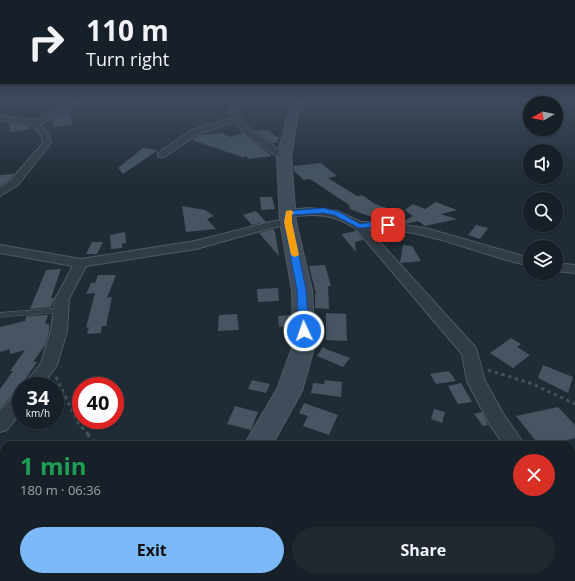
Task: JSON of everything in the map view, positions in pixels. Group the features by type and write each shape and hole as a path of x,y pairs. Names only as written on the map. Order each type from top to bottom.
{"street":[{"path":"0,193 14,183 47,143 45,134 40,129"},
{"path":"161,155 195,132 204,129"},
{"path":"246,129 284,157"},
{"path":"260,441 289,391 304,345 302,290 288,217 284,157 290,129"},
{"path":"0,249 81,263 196,245 270,225 288,217 330,212 349,219 359,226 470,352 476,381 497,420 513,441"},
{"path":"359,226 373,224 404,226 424,230 523,260"},
{"path":"39,377 49,364 59,331 62,299 81,263"},
{"path":"563,268 575,269"},
{"path":"0,424 12,410"}],"lane":[{"path":"0,315 61,310"}],"path":[{"path":"49,364 78,423 94,441"},
{"path":"473,367 507,374 542,388 575,404"}],"building":[{"path":"10,129 28,129 10,132"},
{"path":"267,130 280,139 276,140 279,142 273,143 255,131"},
{"path":"222,133 230,137 243,133 272,156 249,159 246,156 242,157 192,140 200,135"},
{"path":"143,148 158,150 123,174 118,168"},
{"path":"321,163 337,176 328,178 357,196 362,195 375,204 396,211 381,220 350,209 349,205 310,179 304,180 294,171 293,166"},
{"path":"14,174 9,180 0,186 0,175"},
{"path":"260,197 272,197 275,209 261,210"},
{"path":"436,202 457,210 441,214 457,219 425,226 418,221 405,224 404,221 413,216 405,210 413,204 425,209"},
{"path":"182,206 205,210 214,216 207,219 216,229 186,232"},
{"path":"256,211 266,222 252,225 243,215"},
{"path":"476,225 488,228 480,239 468,235"},
{"path":"273,229 275,232 279,256 259,233"},
{"path":"356,231 363,240 355,242 356,252 341,234"},
{"path":"125,232 126,243 122,244 122,248 111,249 110,235"},
{"path":"92,242 103,242 97,254 86,254"},
{"path":"403,245 412,246 421,261 400,263"},
{"path":"325,265 331,286 328,286 329,309 315,308 316,294 309,266"},
{"path":"61,269 51,298 54,298 51,307 30,309 46,270"},
{"path":"98,275 116,275 107,298 112,297 106,326 102,326 101,333 87,334 89,327 86,328 95,293 86,294 91,283 95,283"},
{"path":"278,288 279,301 258,302 257,289"},
{"path":"326,313 346,314 347,341 326,340"},
{"path":"237,314 239,330 218,331 219,315"},
{"path":"48,315 45,324 49,324 49,333 45,345 33,362 37,362 27,377 12,377 12,395 0,409 0,389 13,371 10,371 25,350 10,354 10,349 0,352 0,327 25,321 27,316"},
{"path":"291,315 291,326 279,327 278,316"},
{"path":"511,338 521,344 517,347 530,355 513,368 490,353"},
{"path":"323,347 350,358 343,367 317,356"},
{"path":"543,365 573,377 568,393 538,378"},
{"path":"449,371 456,381 436,384 430,374"},
{"path":"252,380 270,384 266,393 248,389"},
{"path":"325,380 342,382 341,397 311,393 313,383 324,384"},
{"path":"461,383 472,402 458,404 448,386"},
{"path":"304,403 338,415 329,435 303,426 308,416 299,413"},
{"path":"235,406 258,412 251,430 227,424"},
{"path":"558,407 575,425 575,438 563,441 536,441 516,416"},
{"path":"434,409 445,412 442,423 431,419"},
{"path":"482,412 488,425 483,426 474,414"}],"slow traffic":[{"path":"291,213 288,213 288,222 295,255"}],"route":[{"path":"304,331 302,290 288,222 288,213 323,211 336,213 359,226 373,224 388,225"}]}
